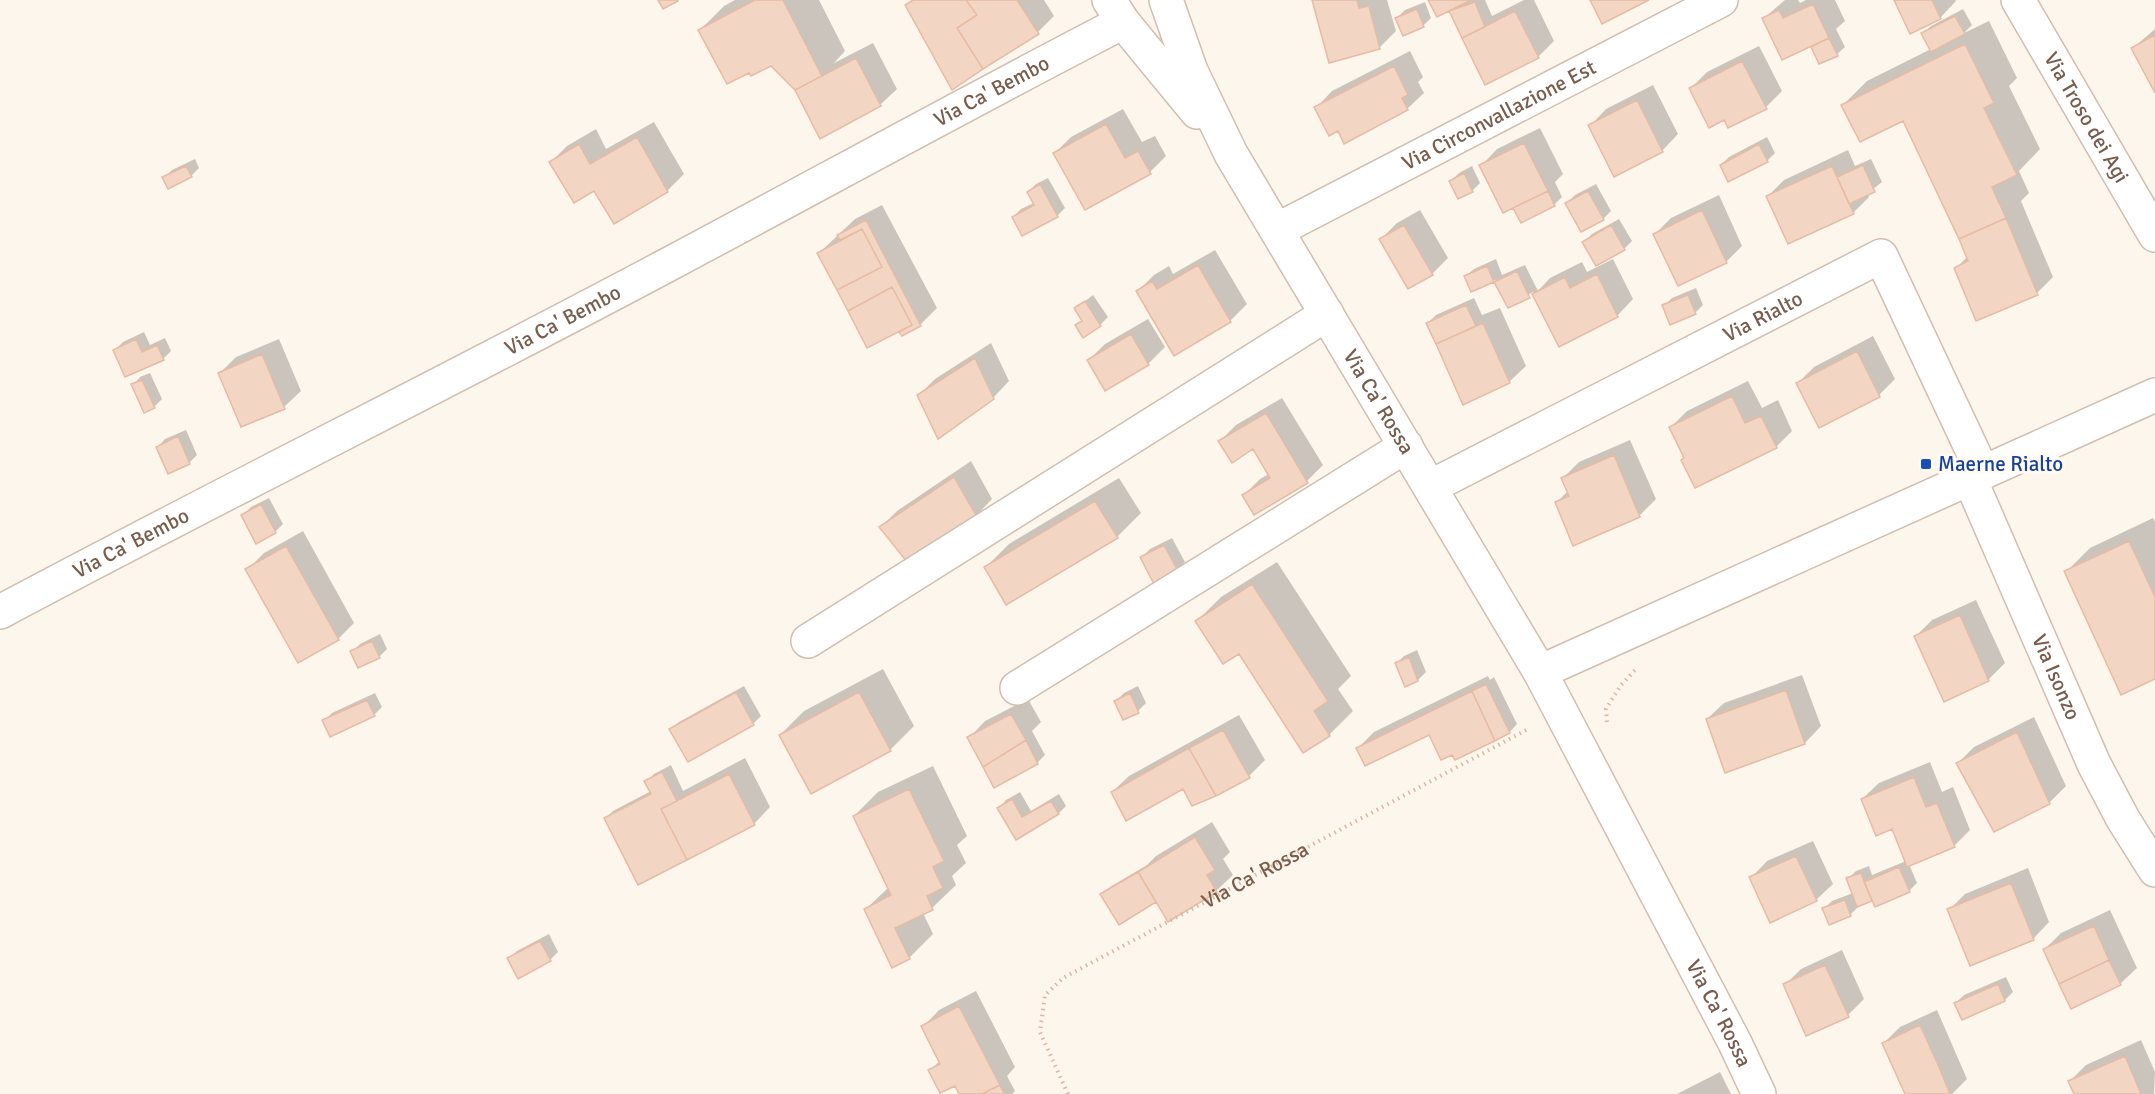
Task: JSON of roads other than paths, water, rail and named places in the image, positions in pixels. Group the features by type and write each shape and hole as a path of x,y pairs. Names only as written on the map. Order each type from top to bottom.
{"street":[{"path":"1166,0 1191,71 1231,154"},
{"name":"Via Circonvallazione Est","path":"1277,230 1721,0"},
{"name":"Via Troso dei Agi","path":"2018,0 2155,235"},
{"name":"Via Ca' Bembo","path":"0,612 662,268 883,147 1116,11 1231,154"},
{"name":"Via Ca' Rossa","path":"1231,154 1540,672 1735,1043 1759,1094"},
{"name":"Via Rialto","path":"1430,487 1881,256 1977,476"},
{"path":"808,641 1327,314"},
{"path":"1540,672 2155,395"},
{"path":"1017,688 1406,446"},
{"name":"Via Isonzo","path":"1977,476 2094,764 2123,819 2155,870"}],"place":[{"name":"Maerne Rialto","path":"1926,464"}]}
